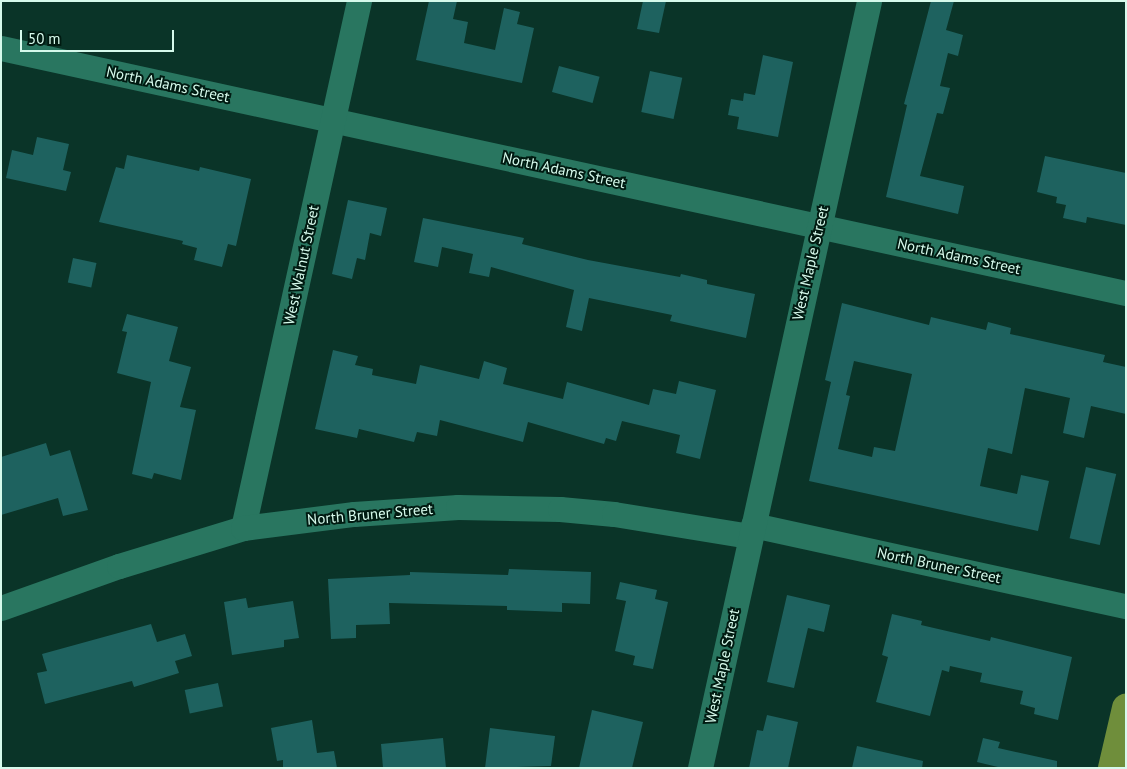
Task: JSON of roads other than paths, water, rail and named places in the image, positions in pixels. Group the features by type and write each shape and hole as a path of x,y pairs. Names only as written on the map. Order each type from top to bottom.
{"main road":[{"path":"1118,759 1126,708"}],"street":[{"name":"West Walnut Street","path":"243,528 359,1"},
{"name":"West Maple Street","path":"700,768 869,1"},
{"name":"North Adams Street","path":"1,48 1126,293"},
{"name":"North Bruner Street","path":"1,608 119,566 243,528 410,509 514,507 614,514 751,530 1126,606"}]}
